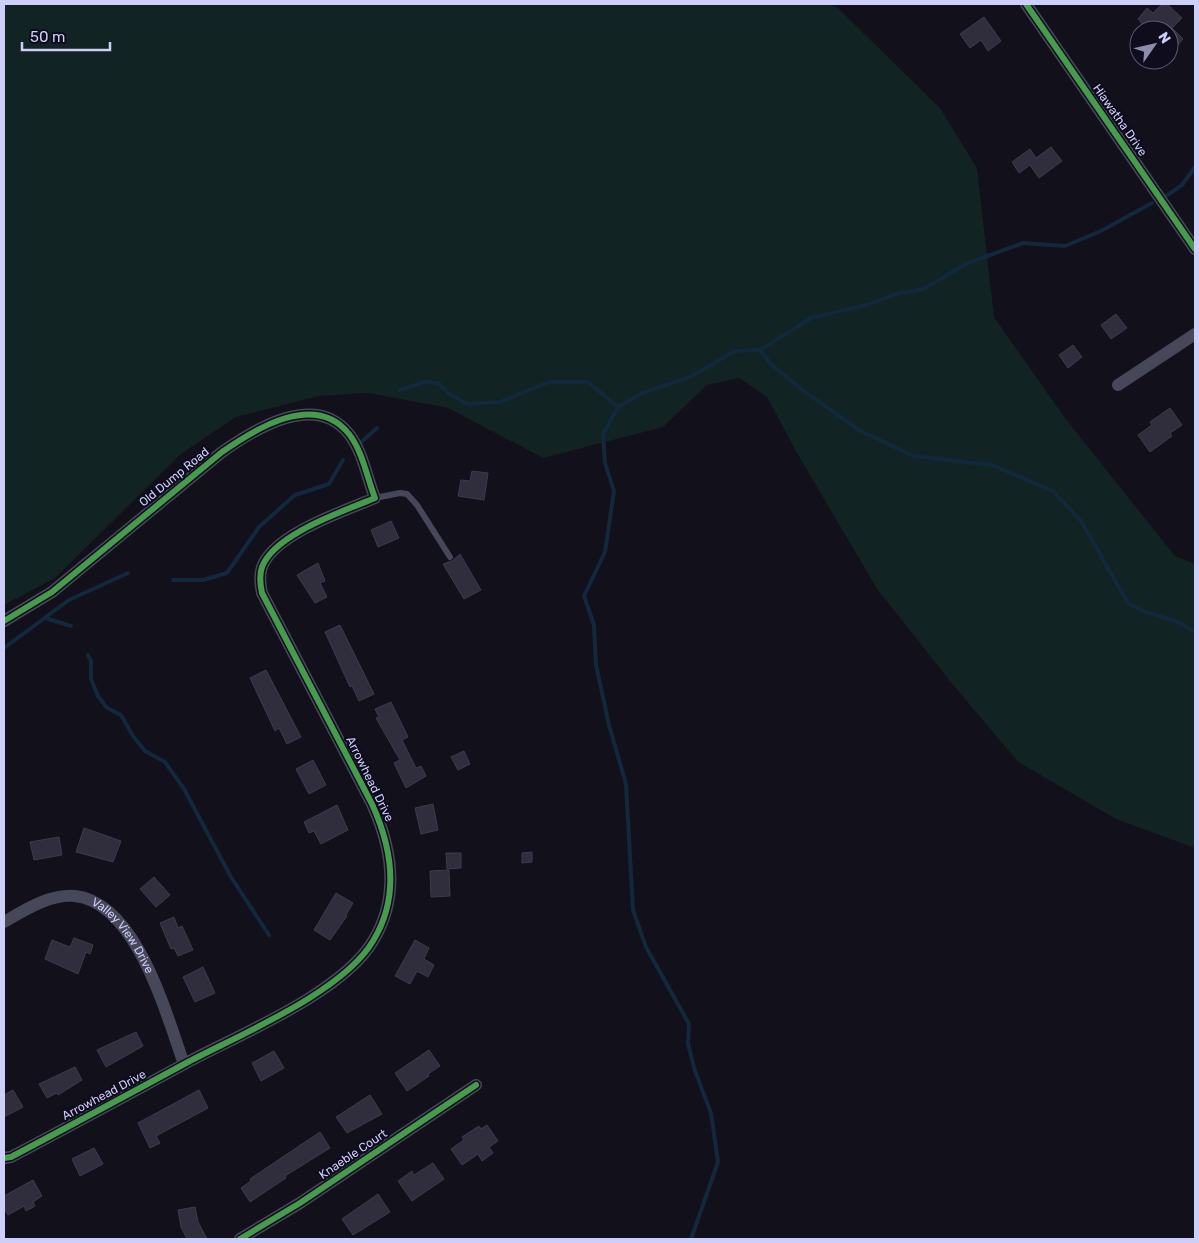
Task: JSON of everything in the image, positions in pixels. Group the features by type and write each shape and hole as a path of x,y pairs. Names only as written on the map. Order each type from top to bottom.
{"street":[{"name":"Hiawatha Drive","path":"1026,4 1195,249"},
{"path":"1118,385 1195,334"},
{"name":"Old Dump Road","path":"4,621 52,592 222,452 243,437 284,418 306,415 327,418 339,424 349,434 362,458 374,498"},
{"name":"Arrowhead Drive","path":"4,1158 11,1157 316,994 352,969 373,942 386,913 391,885 389,852 382,827 262,593 259,580 262,566 269,555 284,542 328,518 374,498"},
{"name":"Valley View Drive","path":"4,922 42,902 74,896 89,900 113,915 134,944 147,968 184,1064"},
{"name":"Knaeble Court","path":"240,1239 300,1203 476,1085"}],"lane":[{"path":"374,498 400,493 408,494 417,504 450,557"}],"shaded area":[{"path":"4,4 828,4 838,8 940,108 977,168 994,317 1065,418 1175,556 1195,564 1195,848 1116,819 1018,762 954,686 877,589 797,453 767,397 739,378 707,385 663,427 543,458 448,408 368,393 318,396 236,417 181,454 55,578 4,605"}],"building":[{"path":"1162,4 1167,4 1182,18 1179,21 1138,19 1147,8 1153,13"},
{"path":"984,17 1001,41 988,51 981,40 970,48 960,34"},
{"path":"1179,35 1183,39 1179,44"},
{"path":"1051,147 1062,161 1039,178 1030,165 1019,173 1012,162 1030,149 1036,158"},
{"path":"1116,314 1127,328 1111,339 1101,325"},
{"path":"1073,345 1082,357 1068,368 1059,355"},
{"path":"1170,408 1182,425 1170,433 1172,436 1150,452 1138,435 1152,425 1150,422"},
{"path":"472,471 488,473 484,500 458,496 461,480 470,481"},
{"path":"391,521 399,538 378,547 371,530"},
{"path":"460,554 481,590 464,599 443,564 452,561"},
{"path":"318,563 325,581 320,583 327,597 315,603 297,575"},
{"path":"340,625 374,694 359,701 352,686 350,687 325,632"},
{"path":"266,670 301,737 287,744 279,728 275,731 250,678"},
{"path":"391,702 408,737 402,740 416,768 421,766 426,776 406,788 394,763 400,760 376,718 379,717 375,709"},
{"path":"464,751 470,764 458,770 451,757"},
{"path":"313,760 326,785 309,794 296,769"},
{"path":"433,804 438,830 421,834 415,808"},
{"path":"337,805 348,830 321,844 314,831 309,833 304,822"},
{"path":"84,828 121,841 113,862 76,852"},
{"path":"59,837 62,855 34,860 30,842"},
{"path":"532,852 532,862 522,863 522,853"},
{"path":"446,853 461,853 461,868 447,869"},
{"path":"449,870 450,896 431,897 430,871"},
{"path":"154,877 170,895 156,907 140,889"},
{"path":"336,893 353,903 347,916 330,940 314,930"},
{"path":"174,917 178,928 182,926 193,950 178,956 174,948 171,949 160,923"},
{"path":"74,938 93,945 90,954 86,952 78,974 45,959 52,940 70,947"},
{"path":"415,940 429,948 424,959 434,965 428,977 417,971 410,984 395,976"},
{"path":"203,967 215,993 195,1002 183,977"},
{"path":"136,1032 143,1046 106,1067 97,1050"},
{"path":"429,1050 440,1066 407,1091 395,1073"},
{"path":"274,1051 284,1068 261,1081 252,1063"},
{"path":"75,1067 82,1080 58,1095 57,1093 47,1098 39,1084"},
{"path":"13,1090 23,1107 4,1117 4,1095"},
{"path":"199,1090 208,1108 156,1136 160,1143 150,1148 138,1123"},
{"path":"370,1095 382,1114 347,1133 336,1117"},
{"path":"487,1125 498,1141 489,1147 493,1153 482,1161 478,1154 462,1165 451,1149 464,1140 462,1137 479,1126 481,1129"},
{"path":"320,1132 330,1148 285,1176 286,1178 250,1202 241,1188 251,1181 250,1179"},
{"path":"94,1148 103,1164 80,1176 72,1159"},
{"path":"433,1163 444,1179 412,1201 398,1181 412,1171 414,1175"},
{"path":"33,1180 42,1196 33,1202 35,1206 26,1211 24,1206 8,1215 4,1208 4,1196"},
{"path":"378,1194 390,1212 353,1235 342,1219"},
{"path":"195,1207 198,1222 207,1239 187,1239 181,1227 178,1210"}],"waterway":[{"path":"1163,198 1182,185 1195,167"},
{"path":"691,1239 718,1162 711,1113 695,1071 688,1044 689,1024 646,947 633,910 626,784 609,725 596,665 594,625 584,596 605,552 614,491 605,463 603,434 618,407 642,393 690,377 735,351 760,350 811,318 870,304 896,294 923,289 968,263 1023,243 1065,246 1101,231 1152,203"},
{"path":"760,350 771,364 801,389 859,430 913,456 992,465 1053,491 1081,521 1128,603 1143,611 1178,622 1195,632"},
{"path":"400,390 424,382 439,383 448,393 467,404 500,402 549,382 588,382 618,407"},
{"path":"359,444 377,428"},
{"path":"173,580 203,580 227,573 259,527 295,495 329,484 343,460"},
{"path":"4,648 69,600 128,573"},
{"path":"45,618 71,626"},
{"path":"88,655 91,661 91,679 98,696 107,708 121,715 133,736 145,751 165,762 184,789 231,877 269,935"}],"cycle path":[{"path":"1026,4 1195,249"},
{"path":"4,621 52,592 222,452 251,433 285,418 319,415 335,421 354,441 375,498 311,525 280,544 269,555 262,567 260,580 262,593 372,804 379,821 388,855 390,872 390,890 382,924 373,941 359,960 315,994 262,1025 188,1062 11,1157 4,1158"},
{"path":"240,1239 300,1203 476,1085"}]}
